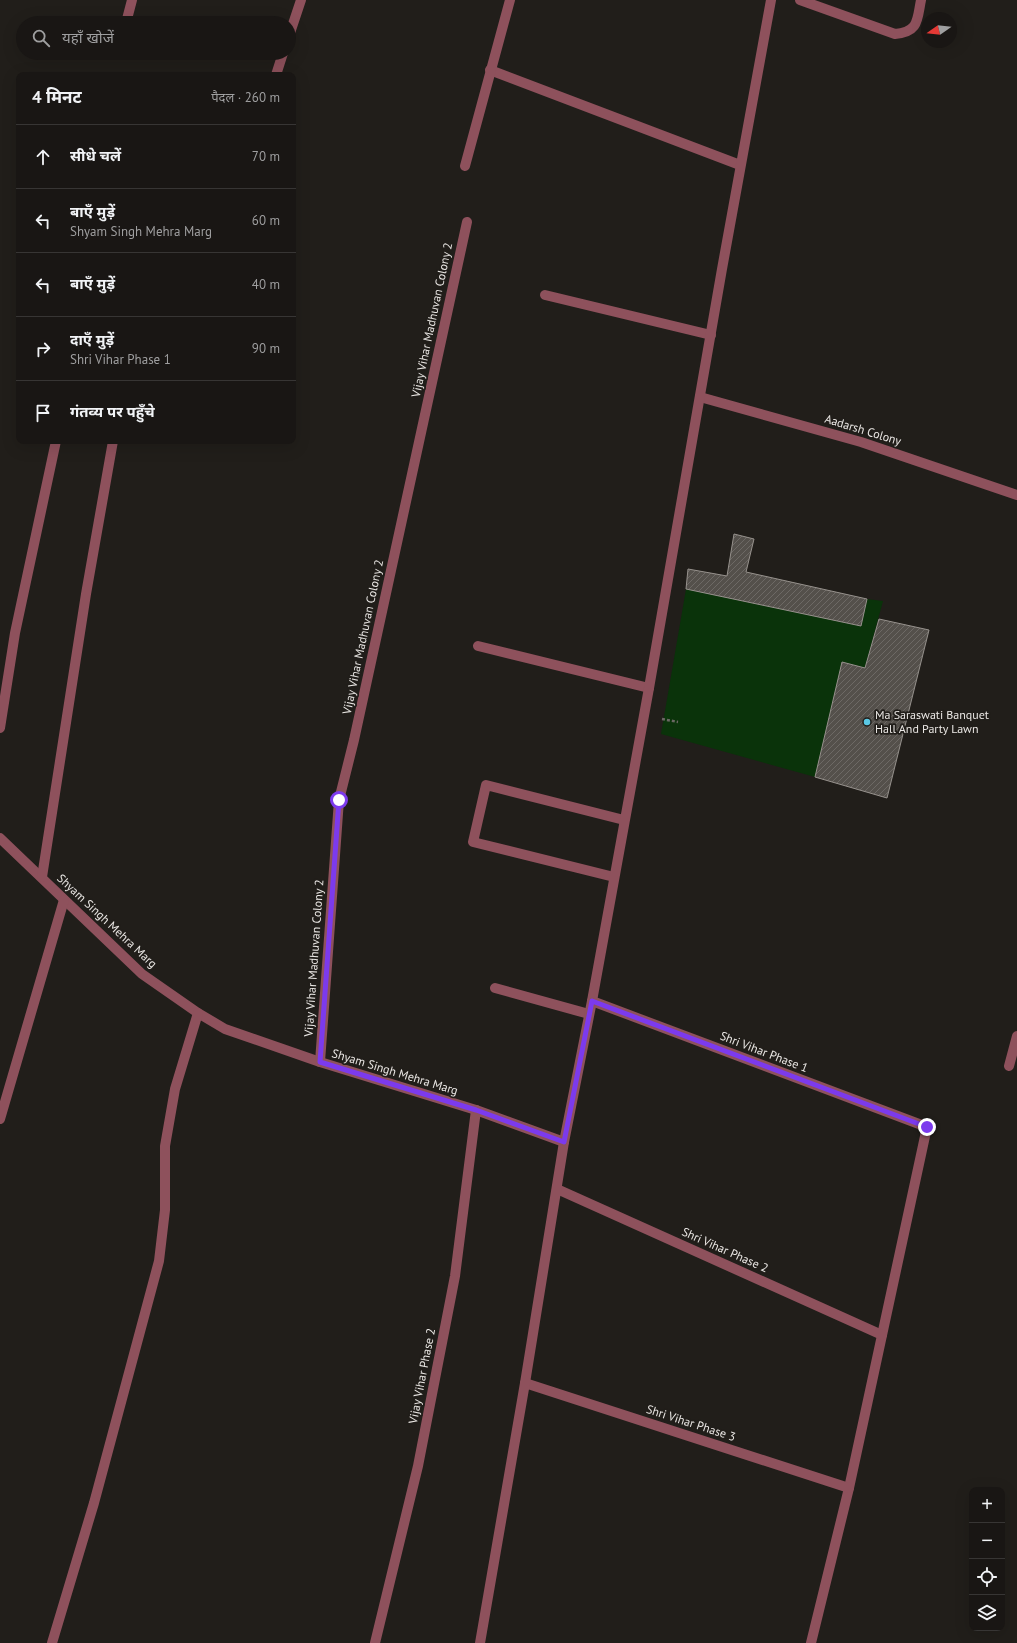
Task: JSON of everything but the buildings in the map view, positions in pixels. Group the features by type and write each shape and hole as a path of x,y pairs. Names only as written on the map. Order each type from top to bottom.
{"street":[{"path":"128,16 132,0"},
{"path":"296,16 301,0"},
{"path":"465,166 510,0"},
{"path":"480,1643 525,1383 564,1142 592,1001 624,820 650,688 740,165 772,0"},
{"path":"800,0 895,34 907,33 916,25 922,0"},
{"path":"277,72 281,60"},
{"path":"490,70 740,165"},
{"name":"Vijay Vihar Madhuvan Colony 2","path":"320,1062 339,800 354,740 467,222"},
{"path":"545,296 711,335"},
{"name":"Aadarsh Colony","path":"700,397 861,442 1017,495"},
{"path":"0,728 15,633 55,444"},
{"path":"42,877 86,594 112,444"},
{"path":"478,646 650,688"},
{"path":"614,877 473,842 486,785 624,820"},
{"name":"Shyam Singh Mehra Marg","path":"0,838 142,974 198,1013 225,1029 320,1062 476,1110 564,1142"},
{"path":"0,1119 64,900"},
{"path":"495,988 589,1014"},
{"name":"Shri Vihar Phase 1","path":"592,1001 927,1127 882,1336"},
{"path":"52,1643 94,1503 159,1261 165,1210 165,1146 175,1089 198,1013"},
{"path":"1009,1066 1017,1036"},
{"name":"Vijay Vihar Phase 2","path":"375,1643 418,1466 455,1276 476,1110"},
{"name":"Shri Vihar Phase 2","path":"557,1189 882,1336"},
{"path":"811,1643 849,1488 882,1336"},
{"name":"Shri Vihar Phase 3","path":"525,1383 849,1488"}],"green space":[{"path":"686,589 861,626 867,599 883,601 865,668 842,662 815,777 661,734"}],"place":[{"name":"Ma Saraswati Banquet Hall And Party Lawn","path":"867,722"}],"route":[{"path":"339,800 320,1062 476,1110 564,1142 592,1001 927,1127"}]}
